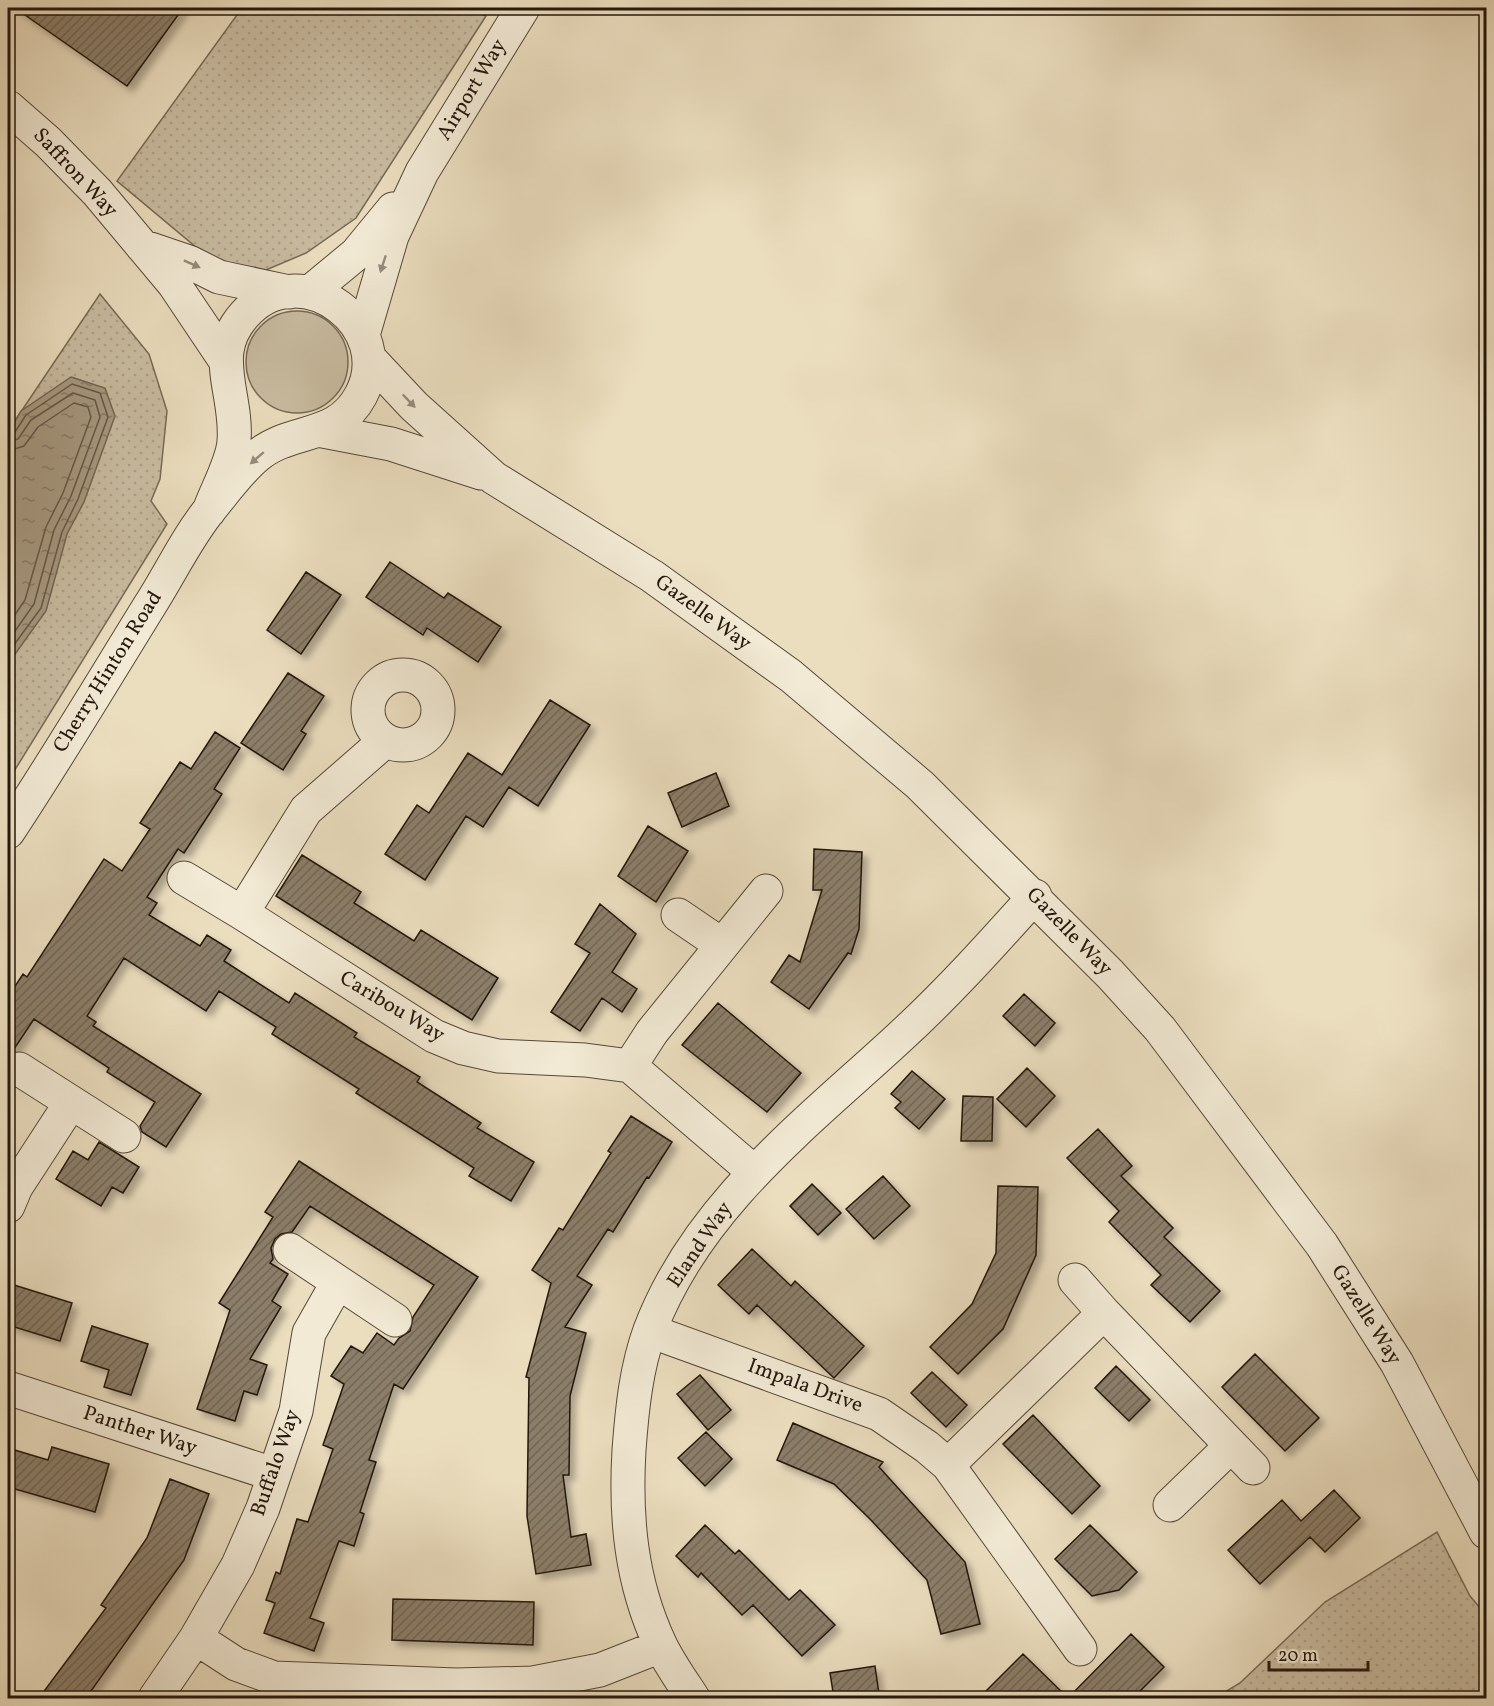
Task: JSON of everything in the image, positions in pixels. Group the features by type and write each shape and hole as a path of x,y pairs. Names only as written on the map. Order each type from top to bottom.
{"street":[{"name":"Airport Way","path":"366,347 392,236 422,172 523,8"},
{"name":"Saffron Way","path":"8,107 48,142 97,192 137,244 174,284 225,366"},
{"name":"Airport Way","path":"299,292 356,254 422,172"},
{"path":"137,244 189,262 219,277 327,298 342,307 355,320 366,347 368,376 362,394 352,409 339,422 277,444 257,456 209,511"},
{"path":"209,511 234,444 235,412 225,366 228,341 238,322 252,307 269,297 299,292"},
{"name":"Gazelle Way","path":"366,347 414,406 494,478 652,576 791,676 920,785 1035,896 1160,1029 1322,1245 1397,1363 1486,1532"},
{"path":"225,366 240,408 263,427 316,432"},
{"name":"Gazelle Way","path":"316,432 391,444 494,478"},
{"name":"Cherry Hinton Road","path":"8,832 209,511"},
{"path":"242,912 306,810 385,741"},
{"name":"Caribou Way","path":"184,878 242,912 434,1036 463,1048 498,1056 630,1066"},
{"path":"754,1172 630,1066 652,1032 766,891"},
{"name":"Eland Way","path":"693,1698 661,1646 639,1593 629,1535 627,1485 631,1428 637,1378 650,1331 690,1251 710,1223 754,1172 903,1034 1035,896"},
{"path":"678,915 722,945"},
{"path":"19,1070 124,1136"},
{"path":"8,1206 16,1188 70,1104"},
{"path":"290,1250 395,1320"},
{"path":"1075,1280 1242,1457 1170,1505"},
{"name":"Buffalo Way","path":"155,1698 196,1638 238,1564 263,1508 296,1411 309,1334 338,1282"},
{"path":"948,1465 1104,1313"},
{"name":"Impala Drive","path":"650,1331 879,1414 948,1465 1080,1649"},
{"name":"Panther Way","path":"8,1388 273,1474"},
{"path":"196,1638 236,1664 274,1678 456,1692 533,1683 600,1670 661,1646"}],"shaded area":[{"path":"242,8 466,8 486,16 356,218 306,253 259,273 209,258 117,181"},
{"path":"100,294 149,354 167,411 160,479 151,501 167,524 8,781 8,431"},
{"path":"297,311 316,315 333,326 344,343 348,362 344,381 333,398 316,409 297,413 278,409 261,398 250,381 246,362 250,343 261,326 278,315"},
{"path":"1437,1532 1470,1596 1486,1615 1486,1698 1215,1698 1240,1683 1325,1602"}],"water":[{"path":"71,377 105,388 115,416 84,502 67,534 46,611 8,664 8,433 21,411"}],"building":[{"path":"15,8 183,8 127,86"},
{"path":"390,562 444,598 448,593 501,627 478,662 427,628 423,635 366,597"},
{"path":"306,572 341,595 301,654 267,630"},
{"path":"288,673 324,696 301,731 306,734 283,770 241,743"},
{"path":"550,700 590,725 538,806 509,787 483,827 466,816 425,880 385,854 417,805 429,813 468,753 502,775"},
{"path":"215,732 240,748 214,789 222,794 184,853 178,849 147,897 157,903 149,915 200,946 207,935 231,950 224,961 289,1003 295,993 357,1033 354,1037 420,1077 417,1082 481,1123 477,1128 534,1162 511,1201 469,1176 474,1168 356,1093 359,1089 272,1034 276,1027 219,991 206,1011 124,958 87,1016 96,1022 93,1026 201,1094 166,1147 142,1132 140,1126 155,1102 107,1072 109,1068 34,1019 8,1055 8,997 23,974 27,977 104,859 122,871 150,829 140,823 180,762 191,769"},
{"path":"716,773 729,806 682,827 668,793"},
{"path":"648,826 688,851 656,902 618,876"},
{"path":"814,849 862,852 859,929 851,954 848,953 809,1009 771,982 789,955 800,962 822,890 813,890"},
{"path":"302,855 361,892 354,903 414,941 421,930 498,978 472,1020 276,896"},
{"path":"600,904 636,934 612,972 637,989 622,1012 602,998 580,1031 551,1012 590,953 575,944"},
{"path":"1024,994 1055,1023 1035,1046 1003,1016"},
{"path":"718,1003 801,1073 767,1112 682,1045"},
{"path":"1027,1068 1055,1096 1026,1127 997,1099"},
{"path":"912,1071 945,1099 919,1129 895,1108 901,1102 891,1094"},
{"path":"963,1096 993,1097 992,1141 961,1141"},
{"path":"631,1116 672,1142 613,1232 608,1229 577,1276 592,1285 565,1327 586,1333 570,1396 569,1475 563,1475 571,1537 586,1534 591,1565 536,1574 527,1516 529,1378 526,1377 551,1283 532,1270 559,1228 563,1230 611,1153 608,1151"},
{"path":"1098,1129 1132,1166 1121,1176 1173,1228 1164,1237 1220,1291 1190,1322 1151,1285 1161,1275 1109,1222 1119,1211 1067,1158"},
{"path":"99,1142 139,1167 123,1193 112,1187 101,1206 56,1179 73,1151 88,1160"},
{"path":"299,1161 478,1277 403,1389 394,1384 369,1460 376,1462 360,1512 364,1514 354,1546 339,1541 310,1618 324,1623 314,1651 264,1633 275,1603 266,1600 276,1572 280,1574 297,1519 308,1522 333,1449 323,1445 344,1384 331,1376 351,1346 363,1353 377,1333 394,1345 399,1338 410,1331 413,1317 434,1285 310,1206 292,1232 281,1234 275,1239 271,1248 273,1259 270,1263 288,1274 272,1301 281,1307 250,1359 267,1365 257,1395 244,1391 235,1421 197,1409 230,1310 219,1303 273,1217 265,1212"},
{"path":"883,1176 910,1206 874,1239 846,1209"},
{"path":"812,1184 841,1213 818,1235 790,1206"},
{"path":"998,1186 1038,1187 1036,1255 1003,1329 958,1374 930,1347 972,1304 996,1253"},
{"path":"752,1249 791,1286 795,1281 864,1346 834,1378 757,1305 749,1314 718,1285"},
{"path":"14,1285 72,1303 60,1341 8,1325 8,1307"},
{"path":"92,1326 148,1344 131,1395 104,1387 109,1370 81,1361"},
{"path":"1255,1354 1319,1418 1285,1451 1222,1387"},
{"path":"1116,1366 1150,1400 1129,1421 1095,1388"},
{"path":"932,1372 967,1405 946,1427 911,1393"},
{"path":"700,1375 731,1410 708,1430 677,1394"},
{"path":"1033,1415 1100,1486 1072,1514 1003,1444"},
{"path":"793,1423 883,1462 879,1467 965,1562 980,1624 941,1634 927,1580 870,1519 834,1484 777,1460"},
{"path":"706,1432 732,1459 705,1486 678,1458"},
{"path":"52,1447 109,1464 95,1512 8,1487 8,1448 48,1460"},
{"path":"170,1479 209,1494 184,1560 86,1698 39,1698 106,1608 101,1605 147,1538"},
{"path":"1334,1490 1360,1518 1325,1552 1310,1537 1260,1584 1228,1550 1282,1500 1301,1521"},
{"path":"705,1525 735,1554 739,1550 789,1600 800,1590 835,1625 802,1656 753,1605 742,1615 701,1573 698,1577 676,1556"},
{"path":"1090,1525 1137,1572 1119,1590 1092,1596 1055,1559"},
{"path":"393,1599 534,1602 533,1645 392,1640"},
{"path":"1131,1634 1164,1667 1133,1698 1068,1698"},
{"path":"1023,1654 1068,1698 979,1698"},
{"path":"875,1666 879,1694 834,1698 830,1673"}]}
